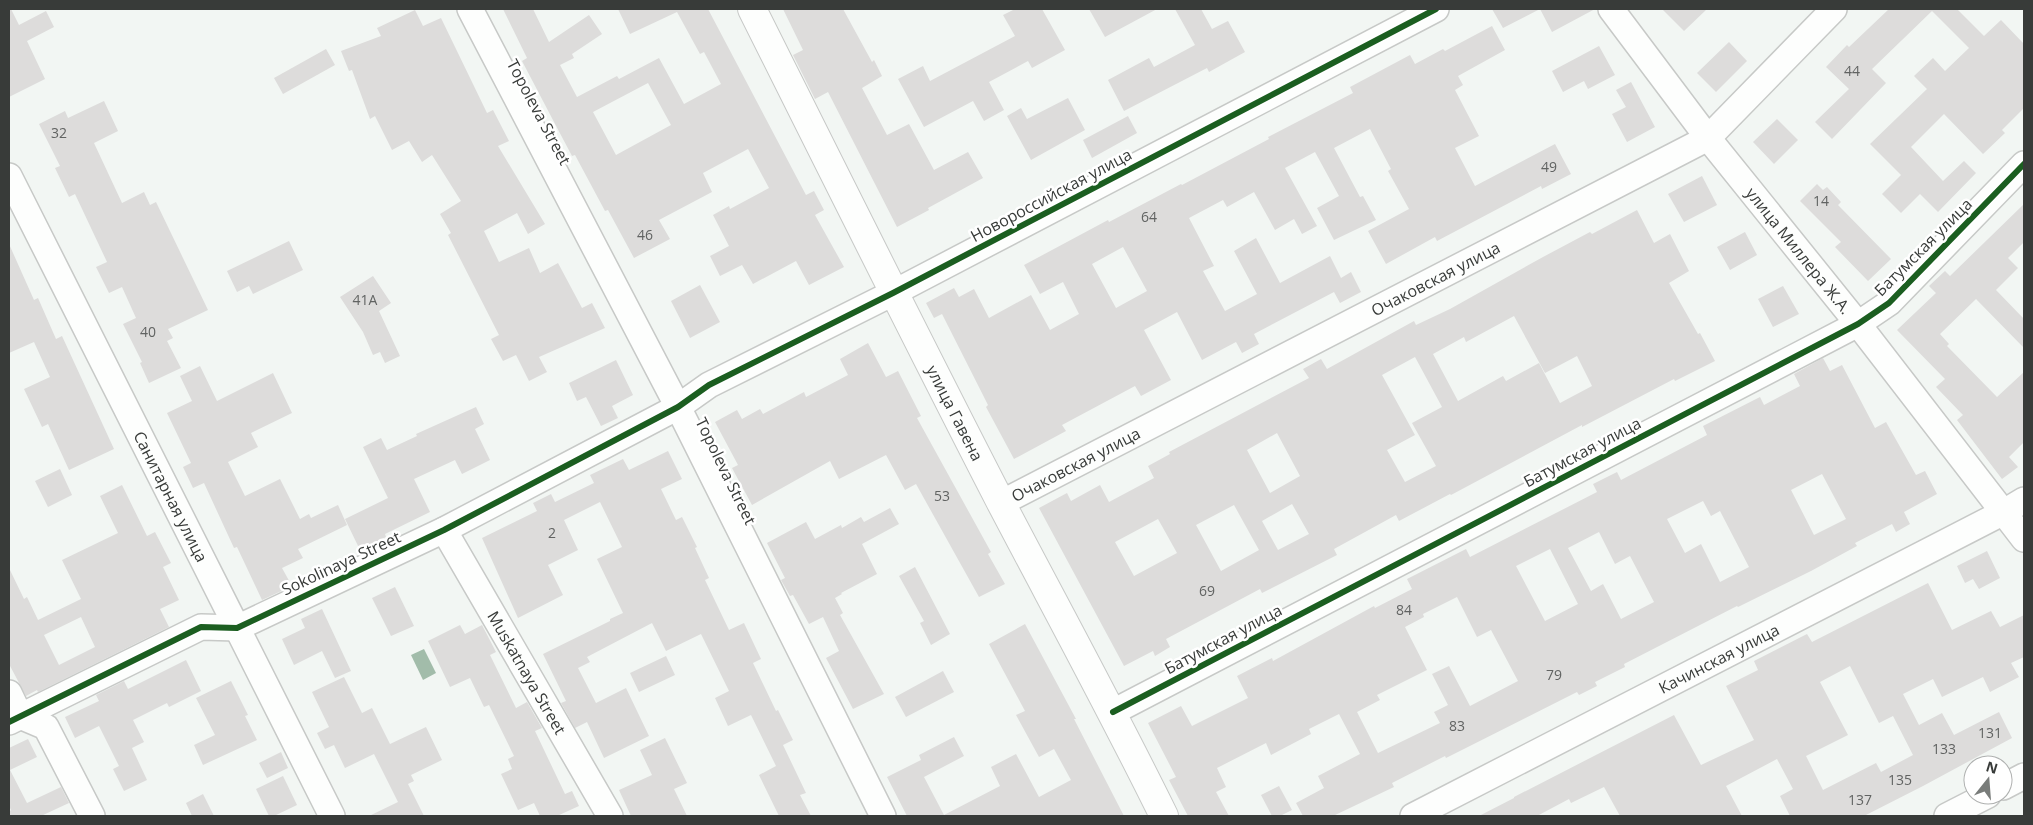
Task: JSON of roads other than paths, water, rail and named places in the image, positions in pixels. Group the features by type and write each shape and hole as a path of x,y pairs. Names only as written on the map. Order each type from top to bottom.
{"street":[{"name":"Topoleva Street","path":"470,9 678,407 883,816"},
{"name":"улица Гавена","path":"752,9 1001,503 1113,712 1164,816"},
{"name":"Новороссийская улица","path":"678,407 708,385 894,293 1436,9"},
{"name":"улица Миллера Ж.А.","path":"1611,9 1708,138 1858,324 2014,506 2024,539"},
{"name":"Очаковская улица","path":"1001,503 1708,138 1834,9"},
{"name":"Батумская улица","path":"1113,712 1858,324 1889,303 2024,164"},
{"name":"Санитарная улица","path":"9,176 332,816"},
{"name":"Sokolinaya Street","path":"14,719 200,627 237,628 444,530 678,407"},
{"name":"Качинская улица","path":"1413,816 2014,506"},
{"name":"Muskatnaya Street","path":"444,530 610,816"},
{"path":"9,693 14,719 46,727 92,816"},
{"path":"1946,816 1968,805"}]}
